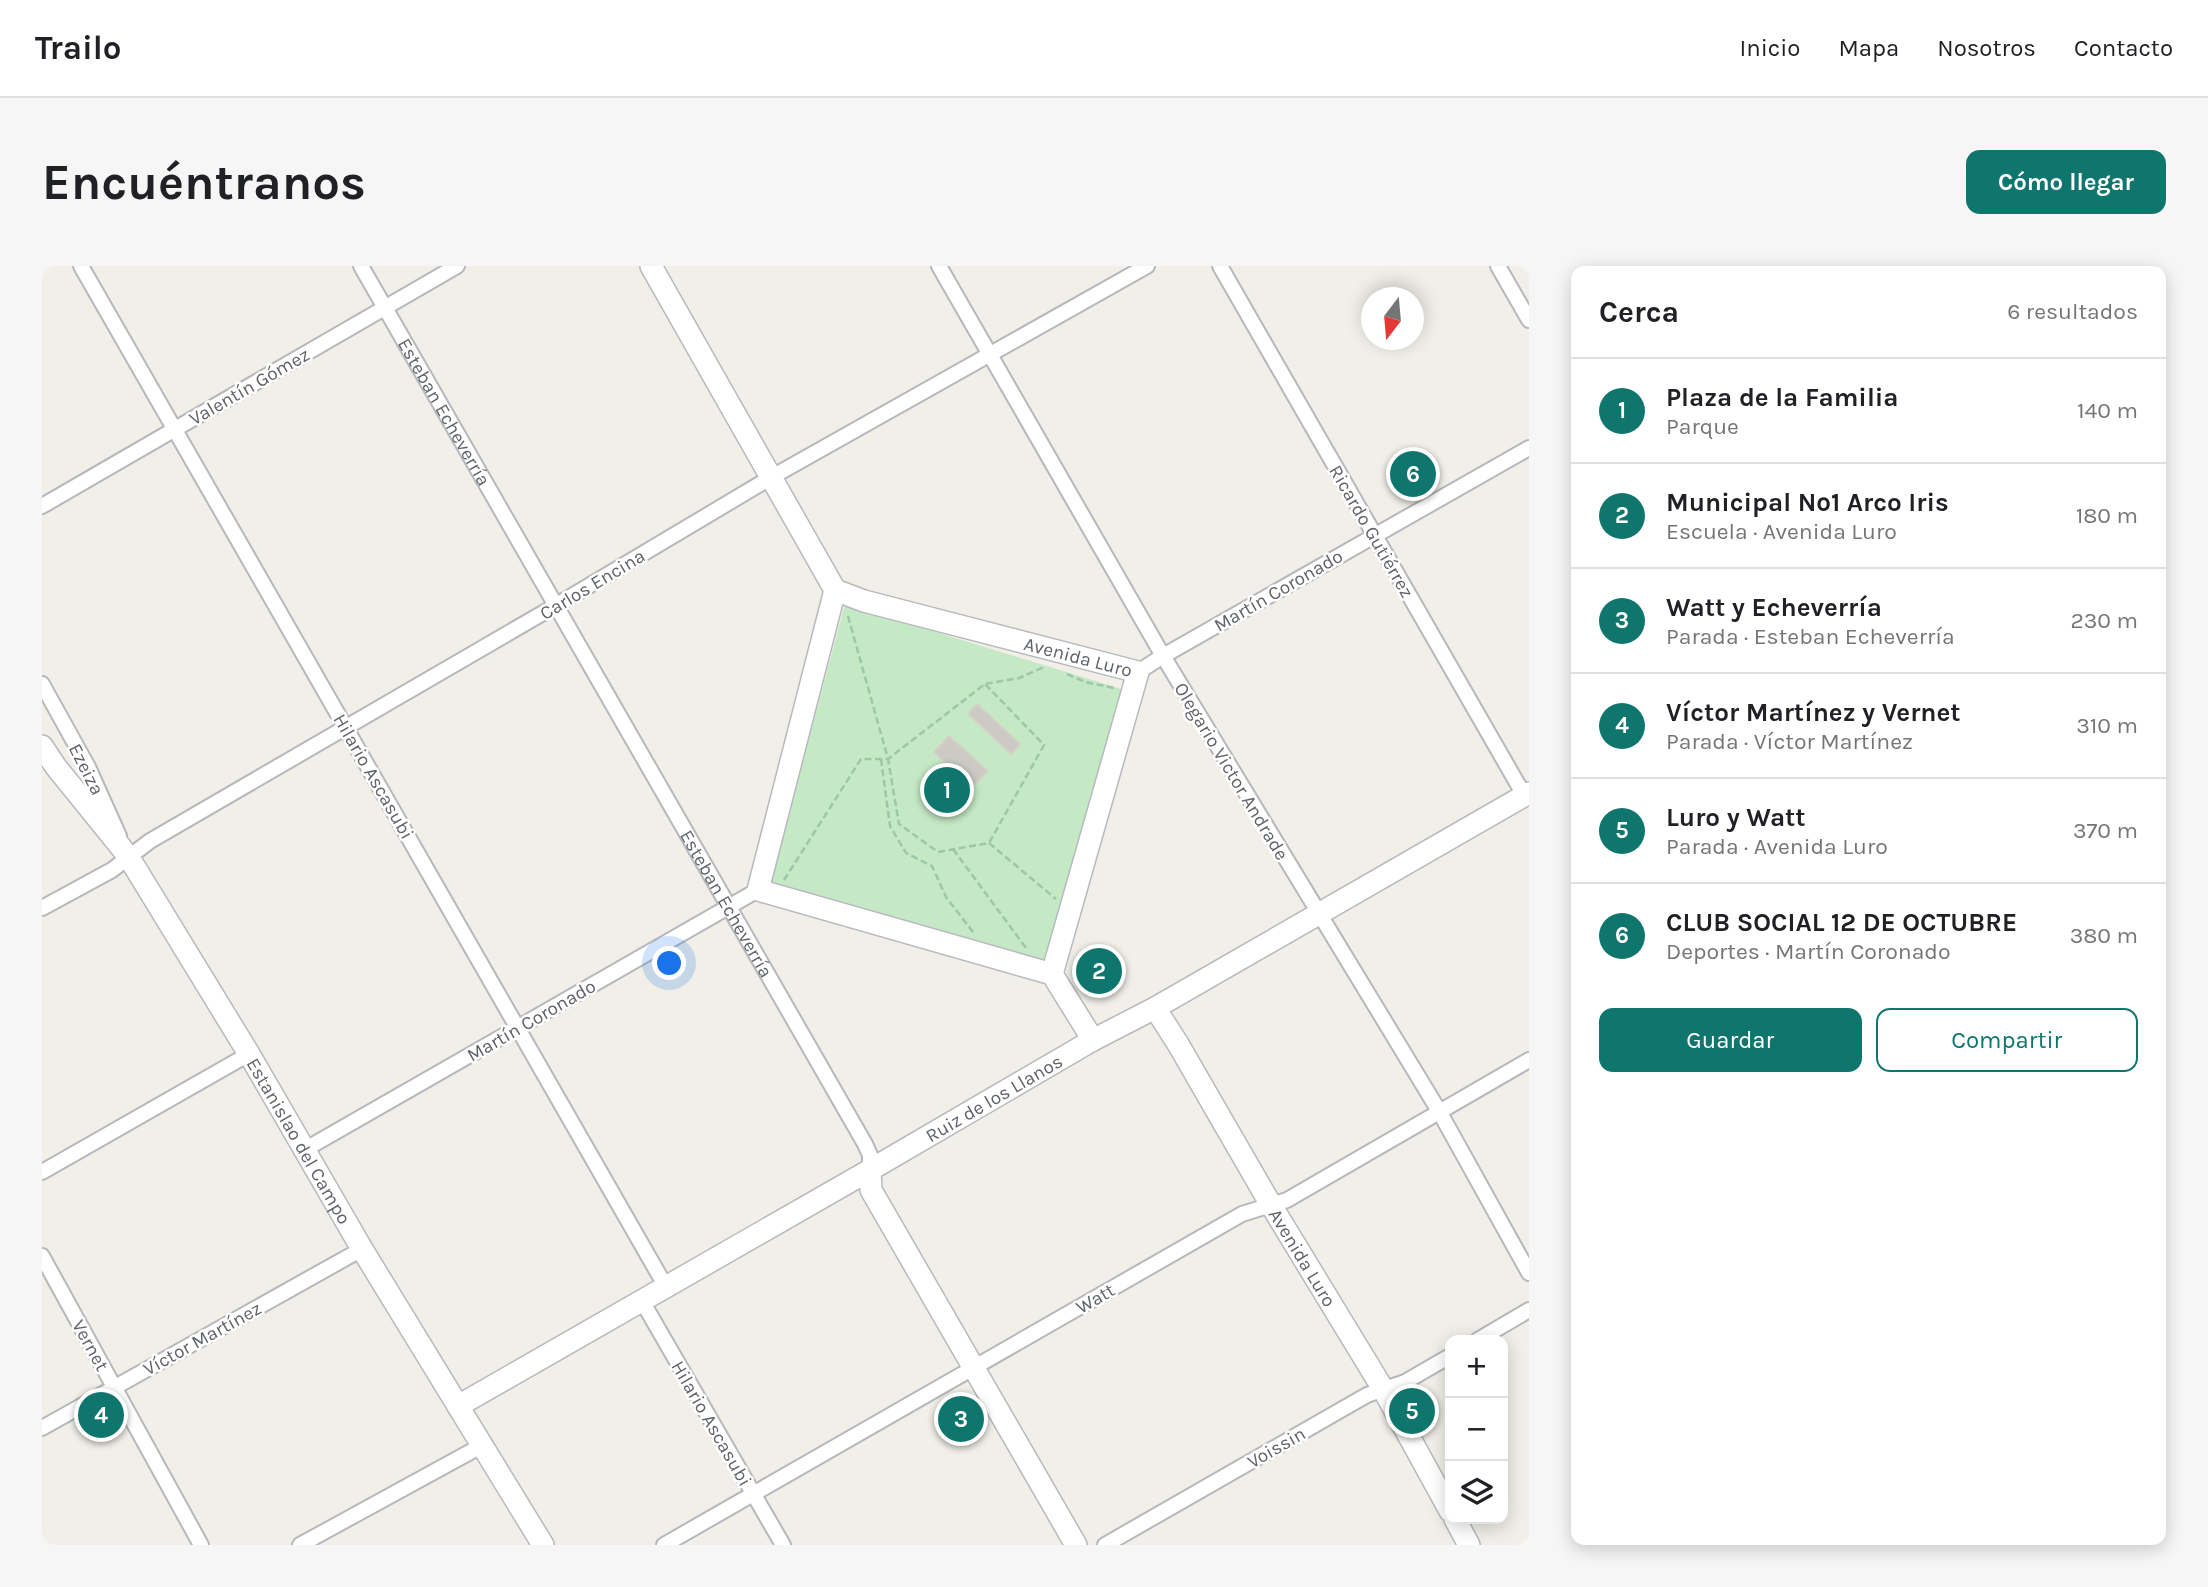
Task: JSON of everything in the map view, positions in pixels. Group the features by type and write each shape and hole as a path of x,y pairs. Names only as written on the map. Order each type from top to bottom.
{"street":[{"name":"Hilario Ascasubi","path":"80,266 666,1287"},
{"name":"Esteban Echeverría","path":"361,266 865,1144 870,1155 871,1190 1076,1545"},
{"name":"Valentín Gómez","path":"42,506 457,266"},
{"path":"651,266 835,590 758,890 1052,974 1093,1040"},
{"name":"Olegario Victor Andrade","path":"939,266 1163,656 1439,1111 1529,1273"},
{"name":"Carlos Encina","path":"42,908 112,870 150,841 770,478 1147,266"},
{"name":"Ricardo Gutiérrez","path":"1220,266 1527,794"},
{"path":"1498,266 1529,320"},
{"name":"Martín Coronado","path":"1138,672 1529,448"},
{"name":"Avenida Luro","path":"835,590 864,601 1138,672 1052,974"},
{"name":"Ezeiza","path":"42,684 92,776 128,856"},
{"name":"Estanislao del Campo","path":"42,746 56,768 128,856 249,1054 362,1249 543,1545"},
{"name":"Ruiz de los Llanos","path":"458,1406 1093,1040 1527,794"},
{"name":"Martín Coronado","path":"304,1150 758,890"},
{"name":"Avenida Luro","path":"1154,1007 1383,1389 1445,1502"},
{"path":"42,1172 249,1054"},
{"name":"Watt","path":"664,1545 1242,1214 1287,1200 1529,1060"},
{"name":"Víctor Martínez","path":"42,1428 362,1249"},
{"name":"Vernet","path":"42,1256 201,1545"},
{"name":"Hilario Ascasubi","path":"642,1301 783,1545"},
{"path":"1486,1335 1529,1310"},
{"name":"Voissin","path":"1105,1545 1367,1395 1405,1382 1445,1359"},
{"path":"300,1545 481,1446"},
{"path":"1458,1524 1469,1545"}],"path":[{"path":"848,617 888,759 899,824 939,852 989,843 1056,900"},
{"path":"784,880 860,759 888,759 985,684 1019,677 1047,666 1034,662"},
{"path":"1037,670 1047,670"},
{"path":"1059,670 1117,688 1085,682 1066,673"},
{"path":"985,684 1044,745 989,843"},
{"path":"881,759 890,826 906,853 932,866 946,897 977,937"},
{"path":"953,849 1027,950"}],"green space":[{"path":"845,604 1128,691 1050,965 769,889"}],"building":[{"path":"977,704 1020,744 1011,754 968,714"},
{"path":"949,736 988,771 965,794 949,779 956,773 934,752"}],"place":[{"name":"CLUB SOCIAL 12 DE OCTUBRE","path":"1413,474"},
{"name":"Plaza de la Familia","path":"947,790"},
{"name":"Municipal Nº1 Arco Iris","path":"1099,971"},
{"name":"Luro y Watt","path":"1412,1411"},
{"name":"Víctor Martínez y Vernet","path":"101,1415"},
{"name":"Watt y Echeverría","path":"961,1419"}]}
